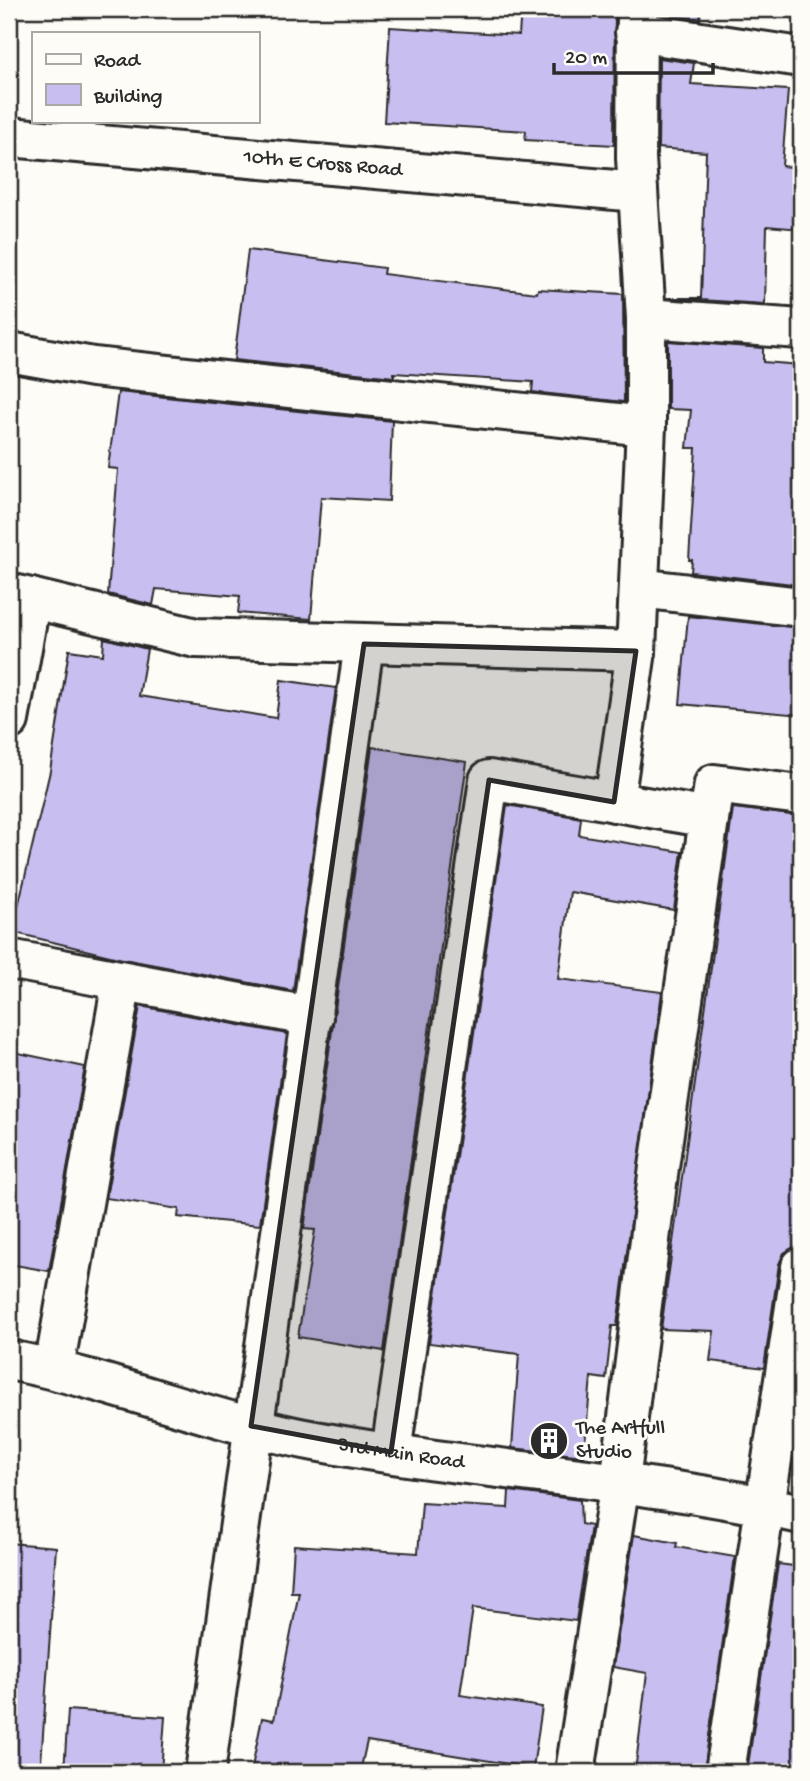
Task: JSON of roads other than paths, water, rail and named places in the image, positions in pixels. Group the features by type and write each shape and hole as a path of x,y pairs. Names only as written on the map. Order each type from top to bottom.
{"street":[{"path":"614,802 636,650 646,426 646,318 638,192 636,20 801,57"},
{"name":"10th E Cross Road","path":"9,137 638,192"},
{"path":"646,318 801,329"},
{"path":"9,352 93,367 646,426"},
{"path":"639,588 801,607"},
{"path":"9,720 20,596 196,638 636,650"},
{"path":"205,1772 251,1426 313,1017 364,644"},
{"path":"391,1451 489,780 709,818"},
{"path":"575,1772 620,1482 714,784 801,795"},
{"path":"9,959 313,1017"},
{"path":"54,1368 122,981"},
{"path":"725,1772 763,1505 801,1267"},
{"name":"3rd Main Road","path":"9,1360 54,1368 251,1426 315,1441 620,1482 763,1505 801,1514"}],"place":[{"name":"The Artfull Studio","path":"549,1441"}]}
